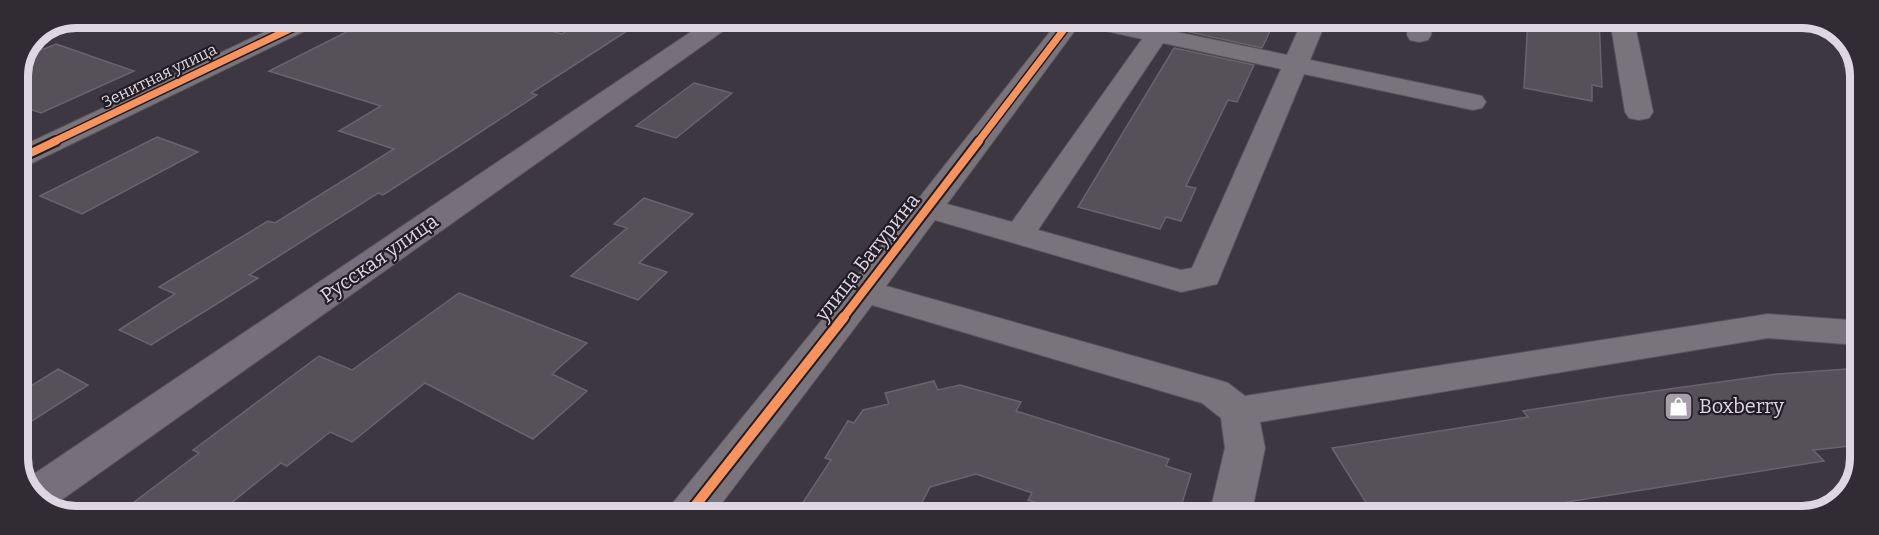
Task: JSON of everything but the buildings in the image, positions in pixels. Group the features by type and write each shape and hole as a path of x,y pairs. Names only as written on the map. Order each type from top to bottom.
{"main road":[{"name":"Русская улица","path":"41,491 711,29"}],"street":[{"name":"Зенитная улица","path":"29,154 290,29"},
{"name":"улица Батурина","path":"695,506 864,291 1064,29"},
{"path":"1019,235 1161,29"},
{"path":"1169,29 1295,66 1473,102"},
{"path":"927,208 1181,281 1205,276 1311,29"},
{"path":"1624,29 1639,112"},
{"path":"864,291 1215,393 1239,411 1245,448 1232,506"},
{"path":"1239,411 1768,326 1850,333"}],"cycle path":[{"path":"29,154 290,29"},
{"path":"695,506 864,291 1064,29"}],"place":[{"name":"Boxberry","path":"1678,406"}]}
